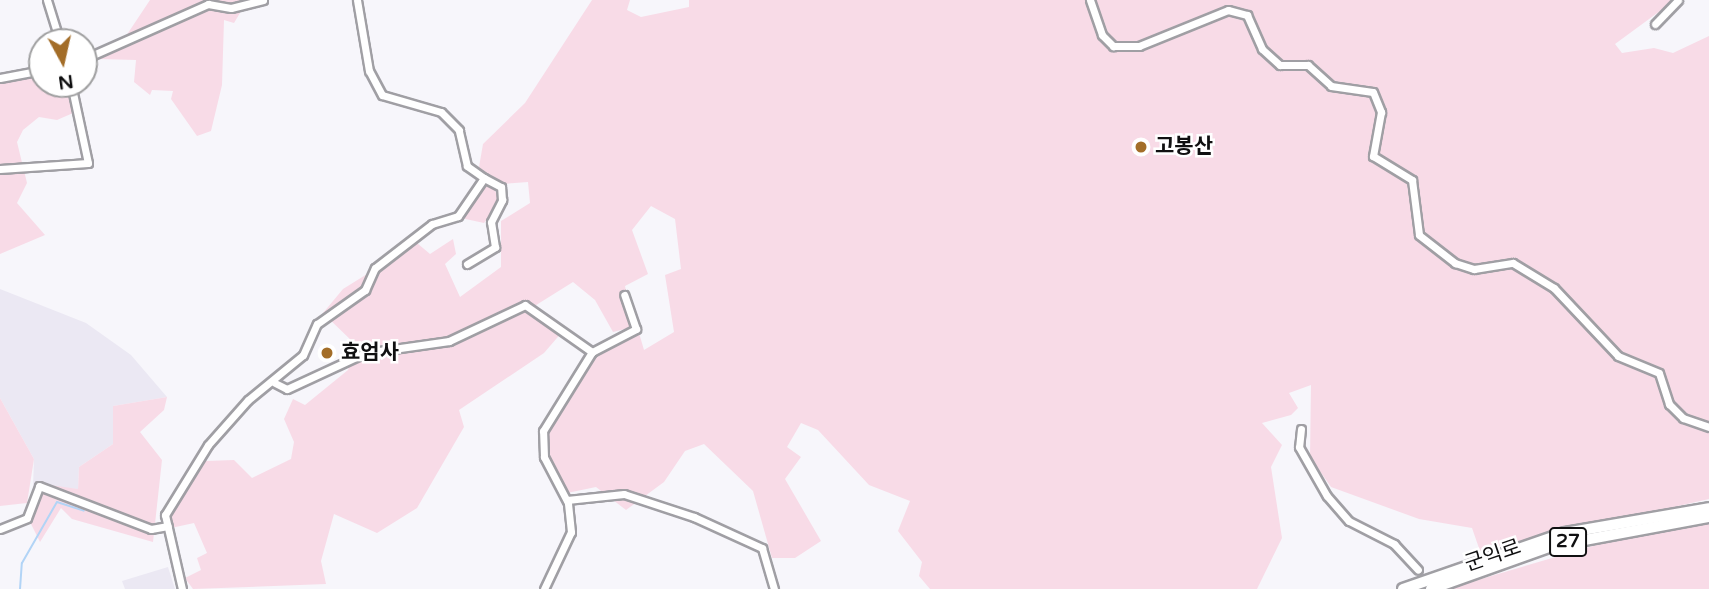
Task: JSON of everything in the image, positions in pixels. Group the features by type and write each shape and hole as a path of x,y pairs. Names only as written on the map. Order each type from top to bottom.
{"highway":[{"name":"군익로","path":"1403,589 1565,533 1709,508"},
{"name":"군익로","path":"1432,589 1552,546 1709,517"}],"street":[{"path":"47,0 56,28"},
{"path":"98,54 208,4 231,8 263,0"},
{"path":"357,0 369,71 382,94 441,112 459,130 467,166 501,187 491,222 495,247 467,264"},
{"path":"1090,0 1102,35 1113,46 1139,46 1228,10 1247,15 1262,49 1280,65 1308,65 1331,86 1373,92 1381,112 1373,156 1412,180 1419,235 1455,263 1474,269 1514,263 1555,288 1612,351 1659,373 1669,404 1682,418 1709,427"},
{"path":"1656,24 1678,0"},
{"path":"0,78 28,73"},
{"path":"0,169 88,163 74,98"},
{"path":"182,589 165,515 208,445 243,413 248,400 275,383 303,355 317,324 365,290 375,268 432,224 458,216 484,178"},
{"path":"544,589 571,532 567,500 544,457 543,431 593,352 636,329 624,295"},
{"path":"275,383 287,389 365,353 449,341 525,305 593,352"},
{"path":"1301,429 1299,447 1327,496 1349,521 1394,544 1418,570"},
{"path":"0,529 27,518 39,486 151,529 167,526"},
{"path":"567,500 624,494 694,517 762,548 774,589"}],"shaded area":[{"path":"150,0 267,0 243,8 234,23 224,20 222,85 211,131 197,136 171,99 173,91 152,90 150,95 134,82 136,60 99,59 126,36"},
{"path":"592,0 630,0 627,10 641,17 689,7 689,0 1675,0 1615,44 1622,53 1654,48 1673,53 1709,36 1709,499 1480,551 1472,528 1419,519 1331,487 1310,457 1311,385 1289,393 1298,408 1291,415 1262,423 1282,445 1271,467 1282,538 1257,589 930,589 919,576 922,562 898,531 910,501 869,485 818,430 801,423 787,447 801,457 785,479 821,541 795,558 772,558 753,491 704,444 685,451 664,482 626,510 596,487 567,493 547,454 548,432 598,354 639,333 644,350 674,332 665,275 681,269 675,219 651,206 632,230 648,274 625,286 633,327 613,332 595,300 573,282 525,312 563,331 544,353 459,410 464,427 417,508 377,533 334,514 321,561 326,584 193,589 185,578 201,570 197,558 207,553 194,523 171,528 169,516 206,461 234,460 252,478 291,459 294,442 284,419 293,399 305,405 348,370 355,344 323,313 343,289 417,243 430,254 453,239 456,254 445,264 460,297 501,267 501,221 530,203 528,182 503,184 486,174 479,167 483,144 525,103"},
{"path":"0,73 28,74 28,98 77,98 80,110 57,120 39,117 23,130 17,142 27,183 17,203 45,235 0,254"},
{"path":"485,184 494,188 500,202 484,223 461,218"},
{"path":"0,289 86,323 131,355 167,397 113,406 113,444 79,467 78,489 33,487 34,459 0,398"},
{"path":"167,397 164,410 140,432 162,460 153,542 72,519 61,508 40,542 30,522 43,484 78,489 79,467 113,444 113,406"},
{"path":"0,398 34,459 27,503 0,506"},
{"path":"1709,522 1709,589 1447,589 1668,524"},
{"path":"168,567 175,589 125,589 122,581"}],"waterway":[{"path":"20,589 22,563 57,502 84,511"}],"place":[{"name":"고봉산","path":"1141,147"},
{"name":"효엄사","path":"327,353"}]}
